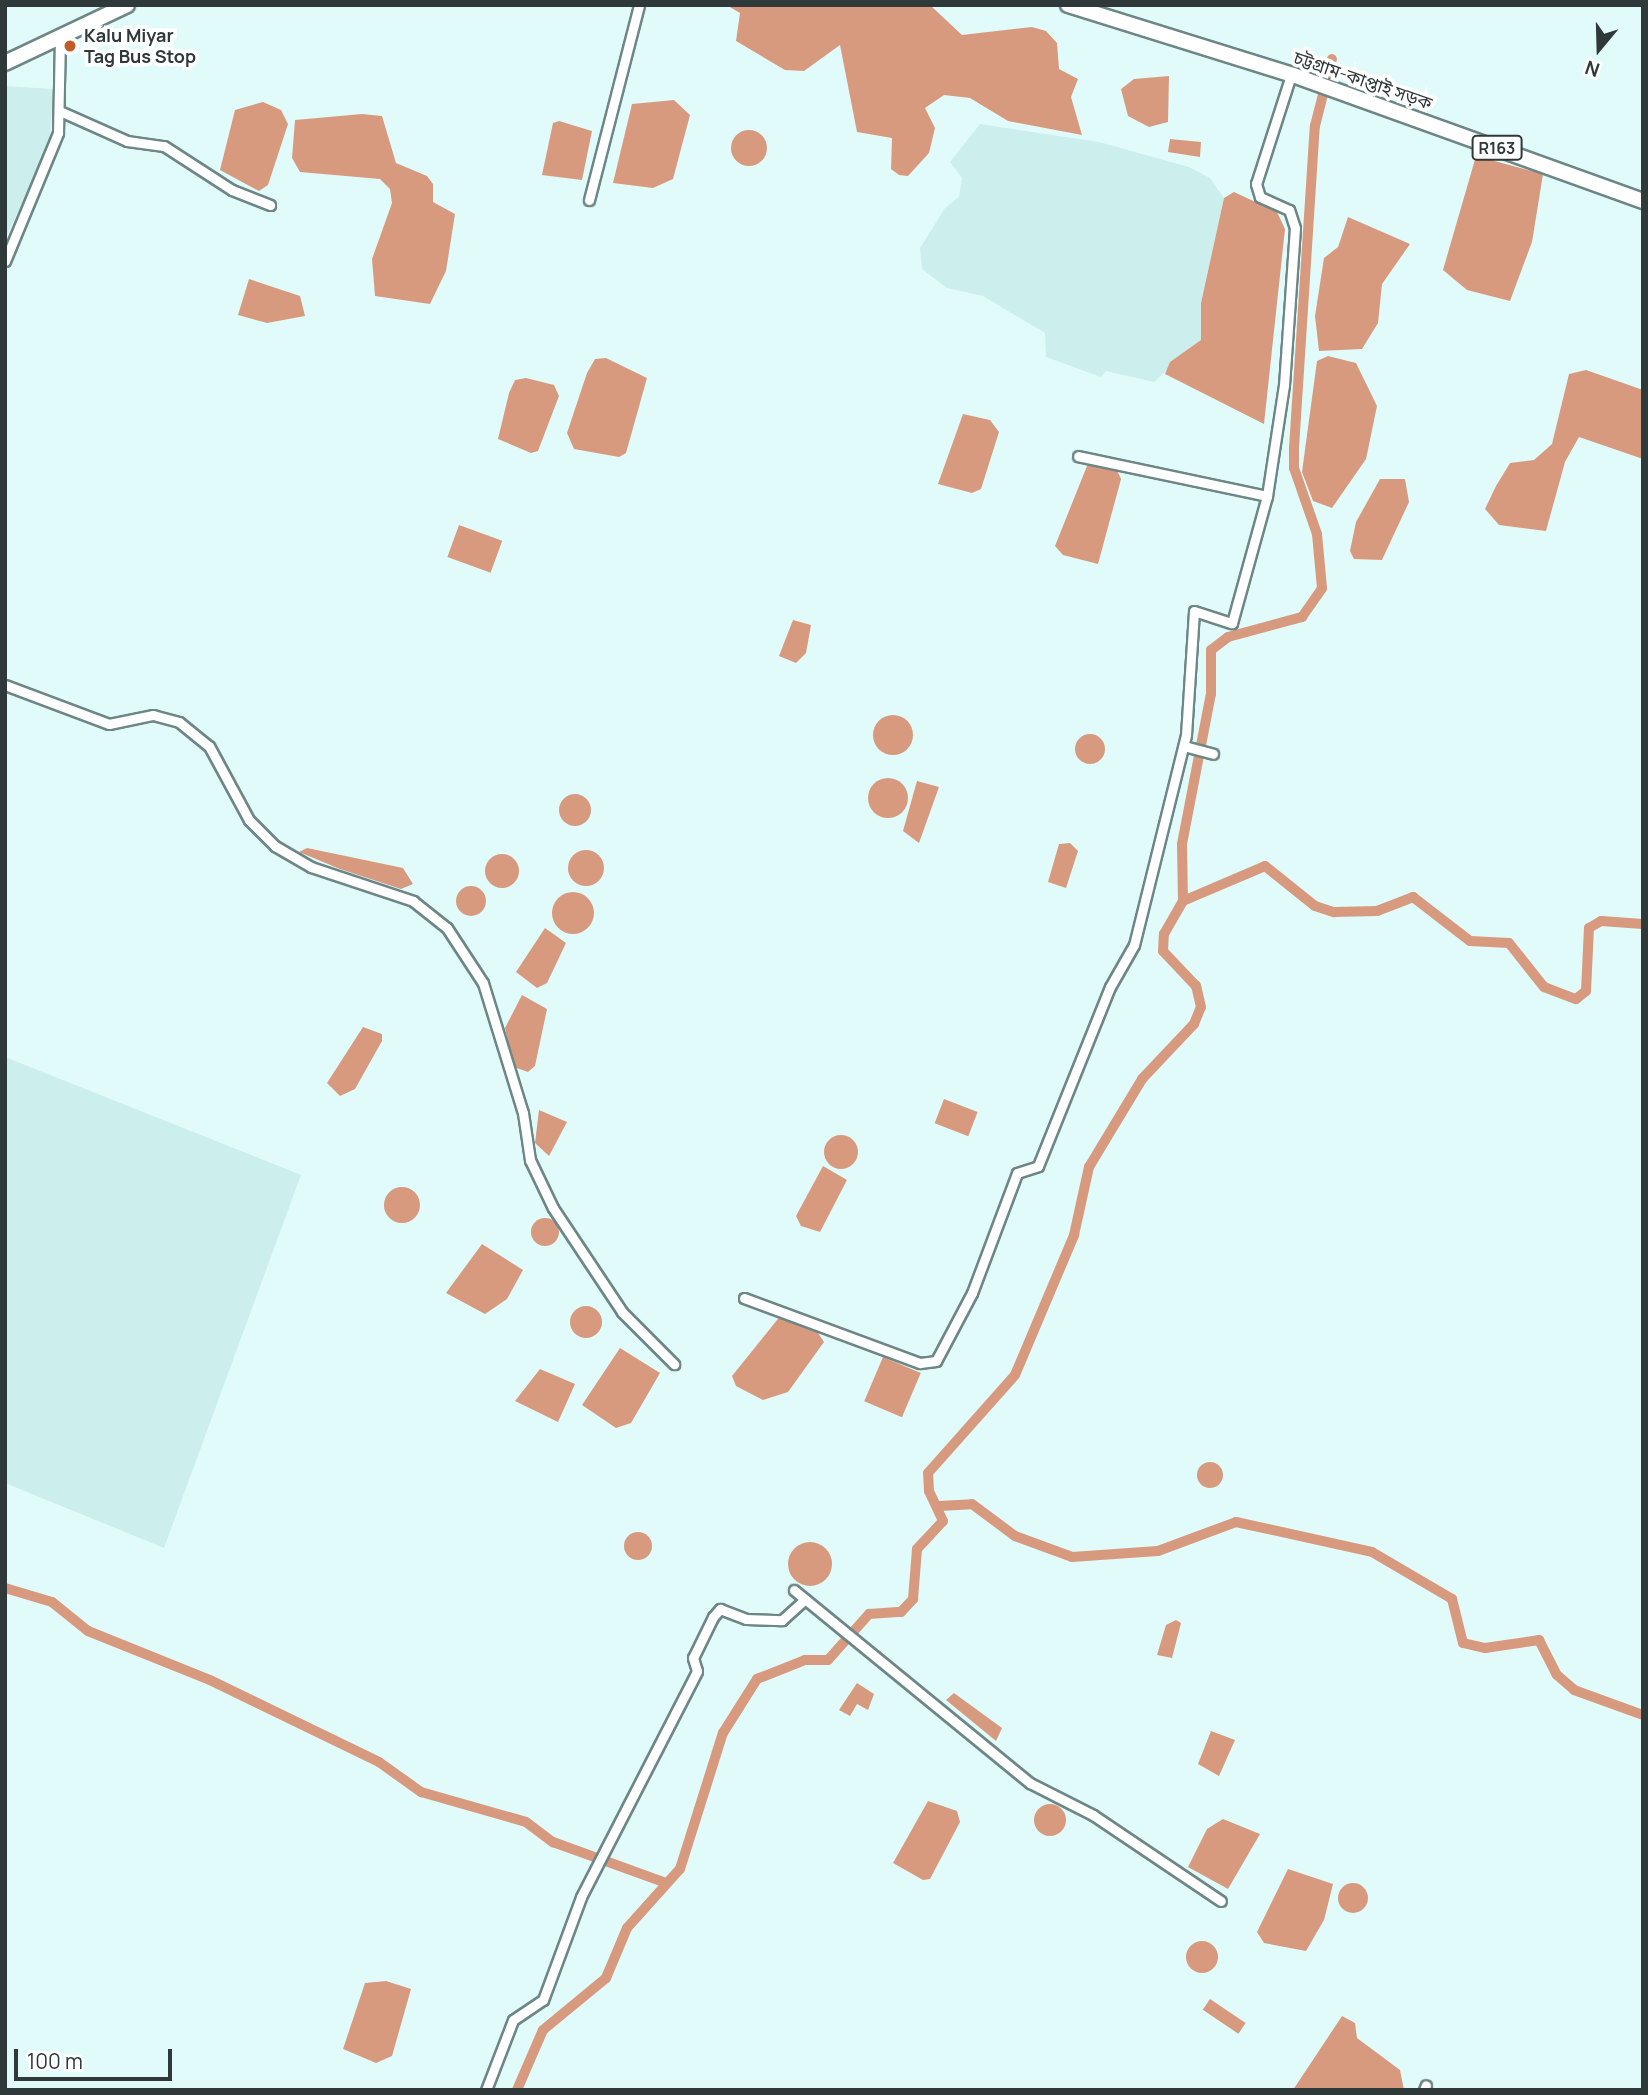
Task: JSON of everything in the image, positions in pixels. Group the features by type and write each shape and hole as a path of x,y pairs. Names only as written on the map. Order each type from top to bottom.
{"main road":[{"path":"5,63 60,41 127,5"},
{"name":"চট্টগ্রাম-কাপ্তাই সড়ক","path":"1068,5 1292,75 1643,201"}],"street":[{"path":"589,200 639,5"},
{"path":"5,261 52,155 62,112 60,41"},
{"path":"744,1298 920,1363 936,1361 972,1293 1017,1173 1038,1166 1110,987 1134,945 1184,746 1194,611 1232,622 1267,496 1284,385 1295,228 1289,211 1260,197 1256,184 1292,75"},
{"path":"62,112 119,138 164,146 232,190 270,205"},
{"path":"1079,456 1267,496"},
{"path":"5,685 108,724 153,715 179,722 209,746 249,820 275,846 312,867 413,901 447,928 483,984 523,1113 530,1160 553,1208 622,1312 674,1364"},
{"path":"1184,746 1213,754"},
{"path":"794,1590 1018,1774 1222,1901"},
{"path":"486,2090 513,2020 542,2000 581,1898 697,1671 693,1658 713,1617 720,1609 746,1619 782,1620 805,1599"}],"shaded area":[{"path":"930,5 962,35 1032,27 1046,31 1057,43 1059,69 1078,79 1071,97 1082,135 1008,121 970,98 944,95 925,108 935,128 929,153 908,176 899,175 891,169 892,138 857,132 840,45 804,71 785,70 736,41 740,13 728,6"},
{"path":"1169,76 1168,122 1149,127 1128,116 1121,89 1134,79"},
{"path":"5,86 53,89 50,143 5,239"},
{"path":"674,100 690,115 673,179 653,188 613,183 632,104"},
{"path":"263,102 281,110 288,124 268,185 259,191 220,170 235,110"},
{"path":"362,114 382,116 396,163 427,176 433,184 433,202 455,214 446,271 430,304 375,296 372,259 392,203 390,189 380,179 300,172 292,158 295,120"},
{"path":"559,121 592,131 582,180 542,175 553,123"},
{"path":"980,124 1099,142 1189,167 1210,178 1224,198 1201,303 1201,340 1154,382 1106,371 1101,377 1046,357 1045,333 983,296 947,288 922,269 920,248 945,208 959,197 962,178 950,162"},
{"path":"749,130 761,136 767,148 761,160 749,166 737,160 731,148 737,136"},
{"path":"1170,139 1201,142 1200,157 1168,152"},
{"path":"1476,156 1543,174 1532,242 1510,301 1467,290 1443,270"},
{"path":"1234,192 1277,212 1285,229 1264,424 1165,374 1170,362 1201,340 1201,303 1224,198"},
{"path":"1348,217 1410,244 1382,284 1378,323 1362,349 1319,351 1315,316 1324,258 1338,247"},
{"path":"249,279 300,296 305,316 267,323 238,315"},
{"path":"1328,356 1356,363 1377,406 1366,459 1332,508 1313,501 1302,472 1317,361"},
{"path":"606,358 647,378 626,453 619,457 574,449 567,433 587,373 595,359"},
{"path":"1586,370 1643,390 1643,459 1579,437 1565,462 1546,531 1499,525 1485,509 1496,486 1510,463 1534,460 1552,444 1569,374"},
{"path":"526,378 554,385 559,396 538,451 531,453 498,439 509,393 515,380"},
{"path":"963,414 990,420 999,432 981,489 972,493 938,484"},
{"path":"1089,461 1117,470 1121,479 1098,564 1063,555 1055,546"},
{"path":"1380,479 1405,479 1409,502 1382,560 1354,559 1350,551 1356,522"},
{"path":"459,525 502,541 491,573 447,557"},
{"path":"793,620 811,625 806,653 796,663 779,656"},
{"path":"893,715 907,721 913,735 907,749 893,755 879,749 873,735 879,721"},
{"path":"1090,734 1096,735 1104,743 1104,755 1096,763 1090,764 1084,763 1076,755 1075,749 1076,743 1084,735"},
{"path":"888,778 896,779 902,784 907,790 907,806 902,812 896,817 888,818 880,817 874,812 869,806 868,798 869,790 874,784 880,779"},
{"path":"917,781 939,787 919,843 903,831"},
{"path":"575,794 586,799 591,810 586,821 575,826 564,821 559,810 564,799"},
{"path":"1070,843 1078,851 1066,888 1048,882 1059,844"},
{"path":"307,848 403,868 413,884 401,889 340,869 299,852"},
{"path":"586,850 599,855 604,868 599,881 586,886 573,881 568,868 573,855"},
{"path":"502,854 514,859 519,871 514,883 502,888 490,883 485,871 490,859"},
{"path":"471,886 482,890 486,901 482,912 471,916 460,912 456,901 460,890"},
{"path":"573,892 588,898 594,913 588,928 573,934 558,928 552,913 558,898"},
{"path":"545,928 566,943 547,983 537,988 516,972"},
{"path":"522,995 547,1009 535,1066 528,1072 514,1067 505,1028"},
{"path":"363,1027 382,1034 382,1041 355,1089 340,1096 327,1083"},
{"path":"5,1057 301,1175 164,1548 5,1483"},
{"path":"944,1099 978,1112 968,1136 935,1123"},
{"path":"539,1110 567,1122 549,1156 535,1143"},
{"path":"841,1135 853,1140 858,1152 853,1164 841,1169 829,1164 824,1152 829,1140"},
{"path":"823,1166 847,1180 820,1232 801,1226 796,1216"},
{"path":"402,1187 414,1193 420,1205 414,1217 402,1223 390,1217 384,1205 390,1193"},
{"path":"545,1218 555,1222 559,1232 555,1242 545,1246 535,1242 531,1232 535,1222"},
{"path":"482,1244 523,1270 507,1299 485,1314 446,1293"},
{"path":"586,1306 597,1311 602,1322 597,1333 586,1338 575,1333 570,1322 575,1311"},
{"path":"781,1315 814,1327 824,1342 788,1392 763,1400 736,1386 732,1376"},
{"path":"620,1348 660,1373 631,1423 616,1428 582,1405"},
{"path":"883,1357 921,1373 902,1417 864,1401"},
{"path":"540,1369 575,1384 558,1422 515,1401"},
{"path":"1210,1462 1219,1466 1223,1475 1219,1484 1210,1488 1201,1484 1197,1475 1201,1466"},
{"path":"638,1532 648,1536 652,1546 648,1556 638,1560 628,1556 624,1546 628,1536"},
{"path":"810,1542 825,1549 832,1564 825,1579 810,1586 795,1579 788,1564 795,1549"},
{"path":"1176,1620 1181,1623 1172,1658 1157,1655 1166,1625"},
{"path":"857,1683 874,1694 868,1710 857,1704 850,1716 839,1710"},
{"path":"954,1693 1002,1728 996,1741 946,1700"},
{"path":"1211,1731 1235,1740 1219,1776 1198,1764"},
{"path":"928,1801 957,1811 960,1822 930,1879 923,1880 893,1863"},
{"path":"1050,1804 1061,1809 1066,1820 1061,1831 1050,1836 1039,1831 1034,1820 1039,1809"},
{"path":"1223,1819 1260,1834 1228,1889 1188,1867 1207,1829"},
{"path":"1288,1869 1333,1884 1324,1920 1306,1951 1264,1943 1257,1932"},
{"path":"1353,1883 1364,1887 1368,1898 1364,1909 1353,1913 1342,1909 1338,1898 1342,1887"},
{"path":"1202,1941 1213,1946 1218,1957 1213,1968 1202,1973 1191,1968 1186,1957 1191,1946"},
{"path":"386,1981 411,1989 392,2056 376,2063 343,2049 365,1983"},
{"path":"1210,1999 1246,2023 1238,2034 1203,2010"},
{"path":"1342,2016 1355,2023 1357,2038 1400,2070 1404,2090 1293,2090"}],"waterway":[{"path":"517,2090 543,2030 606,1978 627,1928 680,1869 723,1733 757,1679 805,1660 828,1660 869,1614 901,1612 913,1599 917,1549 943,1521 929,1491 928,1473 1015,1375 1074,1235 1089,1167 1142,1079 1194,1024 1201,1007 1196,986 1163,951 1164,934 1183,901 1182,844 1211,694 1211,650 1228,637 1302,617 1322,588 1317,534 1294,468 1294,448 1315,126 1332,59"},
{"path":"1183,901 1265,866 1315,906 1334,912 1377,911 1413,897 1470,941 1509,943 1544,987 1576,999 1586,991 1589,928 1601,921 1643,924"},
{"path":"939,1506 972,1504 1015,1536 1072,1557 1158,1551 1236,1522 1372,1552 1452,1599 1463,1643 1485,1648 1539,1640 1557,1675 1574,1690 1643,1715"},
{"path":"5,1588 52,1602 88,1631 210,1680 379,1762 421,1792 526,1822 553,1842 666,1883"}],"place":[{"name":"Kalu Miyar Tag Bus Stop","path":"70,46"}]}
